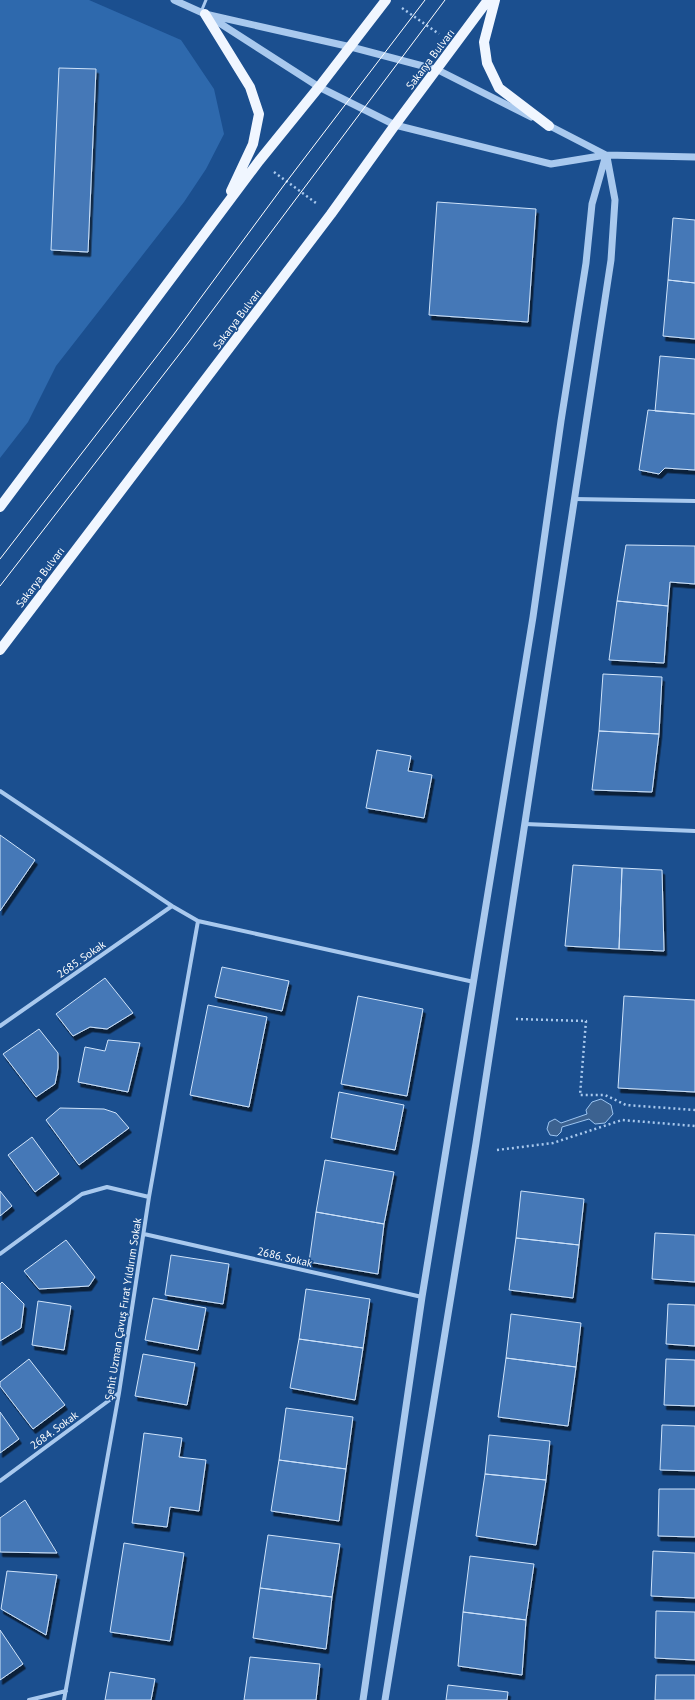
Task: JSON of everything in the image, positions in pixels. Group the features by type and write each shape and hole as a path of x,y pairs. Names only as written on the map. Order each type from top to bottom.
{"main road":[{"path":"0,507 259,161 351,47 386,0"},
{"name":"Sakarya Bulvarı","path":"0,650 331,214 488,0"},
{"path":"495,0 484,42 487,63 499,88 549,126"},
{"path":"203,13 250,87 259,114 253,144 223,210"}],"street":[{"path":"174,0 203,13 319,87 395,125 551,164 606,155 695,157"},
{"path":"203,13 351,47 438,70 606,155"},
{"path":"385,1700 476,1143 612,260 615,200 606,155"},
{"path":"363,1700 422,1297 534,609 561,421 586,263 592,204 606,155"},
{"path":"574,499 695,501"},
{"path":"0,791 172,906 198,921 474,982"},
{"path":"525,824 695,831"},
{"name":"2685. Sokak","path":"0,1026 172,906"},
{"name":"Şehit Uzman Çavuş Fırat Yıldırım Sokak","path":"64,1700 120,1393 149,1197 198,921"},
{"path":"0,1254 82,1194 107,1188 149,1197"},
{"name":"2686. Sokak","path":"144,1234 422,1297"},
{"name":"2684. Sokak","path":"0,1481 120,1393"},
{"path":"29,1700 66,1691"}],"lane":[{"path":"203,13 206,0"}],"path":[{"path":"396,4 456,45"},
{"path":"259,161 331,214"},
{"path":"516,1019 586,1021 580,1095 605,1096 626,1105 695,1110"},
{"path":"497,1150 554,1143 622,1120 695,1126"}],"shaded area":[{"path":"0,0 89,0 181,40 214,89 224,134 206,169 184,202 56,366 28,422 0,458"},
{"path":"601,1099 611,1105 613,1114 605,1123 595,1124 589,1119 562,1127 561,1132 557,1136 550,1135 547,1129 549,1122 555,1119 561,1123 587,1114 586,1110 592,1102"}],"building":[{"path":"59,68 96,69 88,252 51,250"},
{"path":"437,202 536,209 528,322 429,315"},
{"path":"673,218 695,220 695,283 668,280"},
{"path":"668,280 695,283 695,339 663,336"},
{"path":"660,356 695,359 695,414 655,411"},
{"path":"648,410 695,414 695,470 665,468 659,474 639,470"},
{"path":"626,545 695,546 695,584 670,582 668,606 617,601"},
{"path":"617,601 668,606 664,663 609,660"},
{"path":"603,674 662,677 659,734 599,731"},
{"path":"599,731 659,734 652,792 592,790"},
{"path":"377,750 411,756 408,771 432,775 424,818 366,808"},
{"path":"0,835 35,860 0,911"},
{"path":"573,865 622,868 619,949 565,946"},
{"path":"622,868 662,870 664,951 619,949"},
{"path":"222,967 289,981 282,1011 215,997"},
{"path":"105,978 133,1013 107,1029 90,1027 73,1036 56,1014"},
{"path":"358,996 423,1009 407,1096 341,1084"},
{"path":"624,996 695,1000 695,1092 618,1088"},
{"path":"208,1005 267,1017 249,1107 190,1095"},
{"path":"39,1029 58,1053 58,1068 55,1084 36,1097 3,1054"},
{"path":"108,1040 140,1043 128,1092 78,1082 85,1047 105,1051"},
{"path":"339,1092 404,1105 395,1150 331,1138"},
{"path":"60,1108 104,1109 116,1113 129,1128 79,1165 46,1120"},
{"path":"32,1137 59,1174 35,1192 8,1155"},
{"path":"325,1160 394,1172 384,1224 316,1212"},
{"path":"0,1191 12,1206 0,1216"},
{"path":"521,1191 584,1199 579,1245 516,1238"},
{"path":"316,1212 384,1224 378,1274 309,1262"},
{"path":"655,1233 695,1235 695,1282 652,1279"},
{"path":"516,1238 579,1245 573,1298 509,1290"},
{"path":"66,1240 95,1277 89,1286 39,1289 24,1271"},
{"path":"171,1255 229,1264 223,1304 165,1295"},
{"path":"2,1282 24,1304 21,1328 0,1341 0,1284"},
{"path":"306,1289 370,1299 363,1348 299,1339"},
{"path":"153,1298 206,1308 198,1350 145,1340"},
{"path":"38,1301 71,1306 64,1350 32,1345"},
{"path":"668,1304 695,1305 695,1346 666,1344"},
{"path":"511,1314 581,1323 576,1367 506,1358"},
{"path":"299,1339 363,1348 355,1400 290,1388"},
{"path":"143,1354 195,1363 187,1405 135,1396"},
{"path":"506,1358 576,1367 568,1426 498,1417"},
{"path":"29,1359 65,1405 33,1429 0,1386 0,1382"},
{"path":"666,1359 695,1360 695,1406 664,1405"},
{"path":"286,1408 353,1417 346,1469 279,1460"},
{"path":"0,1412 19,1439 0,1453"},
{"path":"662,1425 695,1426 695,1471 660,1470"},
{"path":"144,1433 182,1438 179,1457 206,1460 199,1511 170,1507 167,1527 132,1523"},
{"path":"489,1435 550,1441 546,1480 485,1474"},
{"path":"279,1460 346,1469 339,1521 271,1511"},
{"path":"485,1474 546,1480 536,1545 476,1536"},
{"path":"659,1489 695,1489 695,1537 658,1536"},
{"path":"25,1500 57,1553 0,1552 0,1518"},
{"path":"268,1535 340,1544 332,1597 260,1588"},
{"path":"124,1543 184,1553 170,1641 110,1632"},
{"path":"653,1551 695,1553 695,1598 651,1596"},
{"path":"470,1556 534,1564 526,1620 463,1612"},
{"path":"7,1571 57,1575 46,1635 1,1609"},
{"path":"260,1588 332,1597 326,1649 253,1638"},
{"path":"656,1611 695,1612 695,1660 655,1658"},
{"path":"463,1612 526,1620 522,1675 458,1666"},
{"path":"0,1630 23,1664 0,1680"},
{"path":"250,1657 320,1664 316,1700 244,1700"},
{"path":"110,1672 155,1679 151,1700 105,1700"},
{"path":"656,1675 695,1675 695,1700 655,1700"},
{"path":"448,1685 508,1692 507,1700 446,1700"}],"tram line":[{"path":"0,559 174,334 287,181 425,0"},
{"path":"0,586 188,343 445,0"}]}
